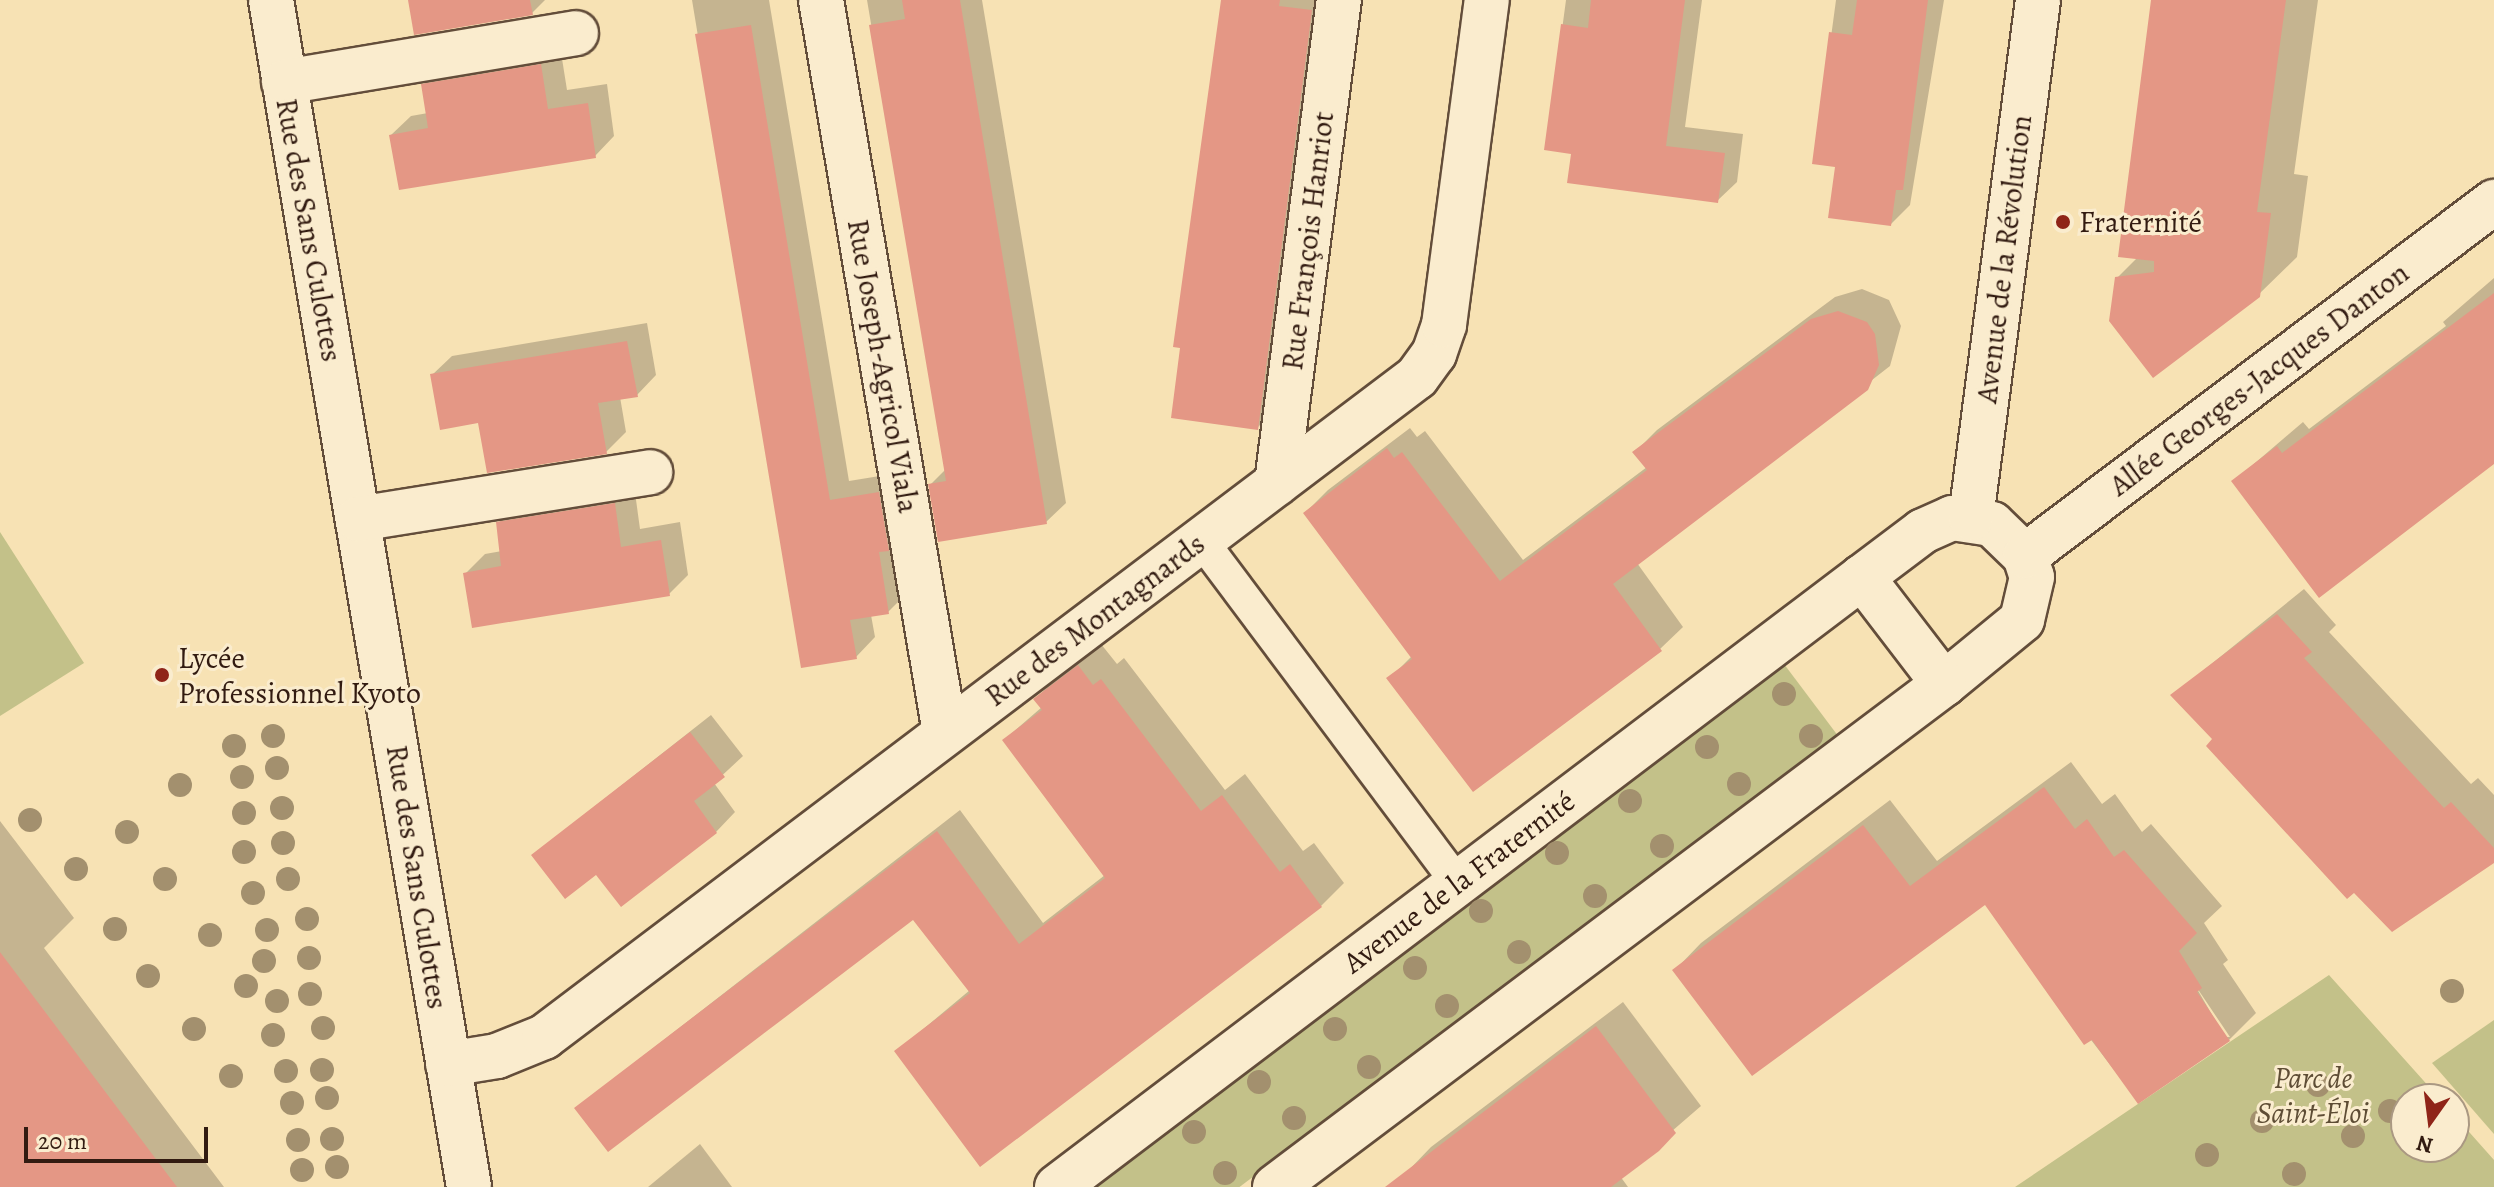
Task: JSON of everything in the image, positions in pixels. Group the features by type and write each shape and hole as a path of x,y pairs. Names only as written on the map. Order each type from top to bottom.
{"street":[{"name":"Rue des Sans Culottes","path":"271,0 469,1187"},
{"name":"Rue Joseph-Agricol Viala","path":"821,0 945,732"},
{"name":"Rue François Hanriot","path":"1277,483 1339,0"},
{"name":"Rue des Montagnards","path":"448,1064 497,1056 544,1037 1417,377 1434,354 1444,325 1487,0"},
{"name":"Avenue de la Révolution","path":"1971,518 2038,0"},
{"name":"Rue des Sans Culottes","path":"284,82 576,33"},
{"name":"Allée Georges-Jacques Danton","path":"2025,556 2494,202"},
{"path":"358,519 650,472"},
{"path":"1275,1187 1944,684 2022,620 2032,577 2025,556 1992,524 1971,518 1937,522 1862,577 1944,684"},
{"name":"Avenue de la Fraternité","path":"1057,1187 1862,577"}],"lane":[{"path":"1201,540 1458,884"}],"green space":[{"path":"0,532 84,663 0,716"},
{"path":"1784,664 1838,736 1240,1187 1092,1186"},
{"name":"Parc de Saint-Éloi","path":"2329,975 2426,1083 2390,1083 2390,1163 2470,1163 2470,1133 2494,1160 2494,1187 2015,1187"},
{"path":"2494,1020 2494,1134 2470,1107 2470,1083 2449,1083 2432,1063"}],"building":[{"path":"408,0 530,0 533,15 414,35"},
{"path":"902,0 960,0 1047,524 938,542 928,484 946,481 869,25 905,19"},
{"path":"1221,0 1280,0 1279,6 1312,10 1258,430 1171,418 1180,348 1173,347"},
{"path":"1591,0 1685,0 1666,146 1725,153 1718,203 1567,183 1571,154 1544,150 1561,24 1588,28"},
{"path":"1857,0 1928,0 1903,190 1896,190 1891,226 1828,218 1835,167 1812,164 1829,32 1852,35"},
{"path":"2151,0 2286,0 2257,212 2271,213 2260,297 2153,378 2109,321 2115,277 2154,272 2154,261 2118,257"},
{"path":"751,25 830,500 879,492 889,551 879,552 889,614 850,620 857,659 801,668 695,34"},
{"path":"541,64 548,109 588,103 596,158 399,190 389,135 428,128 421,84"},
{"path":"2494,293 2494,464 2319,598 2231,481 2277,446 2282,453"},
{"path":"1838,311 1867,322 1875,334 1879,365 1868,390 1613,584 1662,651 1473,792 1386,678 1412,659 1303,513 1387,448 1394,458 1402,452 1500,581 1647,470 1632,452 1811,319"},
{"path":"627,341 638,397 598,403 607,454 487,473 478,423 440,430 430,374"},
{"path":"615,503 621,547 661,540 670,596 472,628 463,573 501,566 496,522"},
{"path":"2277,614 2312,652 2304,658 2444,808 2451,802 2494,848 2494,863 2392,932 2354,893 2347,899 2206,746 2212,739 2170,695"},
{"path":"1078,665 1093,685 1101,679 1201,811 1222,795 1280,872 1290,864 1322,907 980,1167 894,1051 970,993 913,920 608,1152 574,1108 937,831 1019,944 1105,878 1002,740 1042,710 1033,699"},
{"path":"690,732 725,777 694,801 717,833 621,907 596,875 565,899 531,855"},
{"path":"2044,787 2075,829 2087,819 2114,857 2124,850 2197,933 2179,951 2202,988 2197,992 2230,1041 2138,1104 2092,1040 2084,1045 1985,905 1752,1076 1672,970 1863,825 1910,886"},
{"path":"0,952 177,1187 0,1187"},
{"path":"1596,1026 1676,1133 1659,1151 1611,1187 1385,1187"}],"place":[{"name":"Fraternité","path":"2063,222"},
{"name":"Lycée Professionnel Kyoto","path":"162,675"}]}
